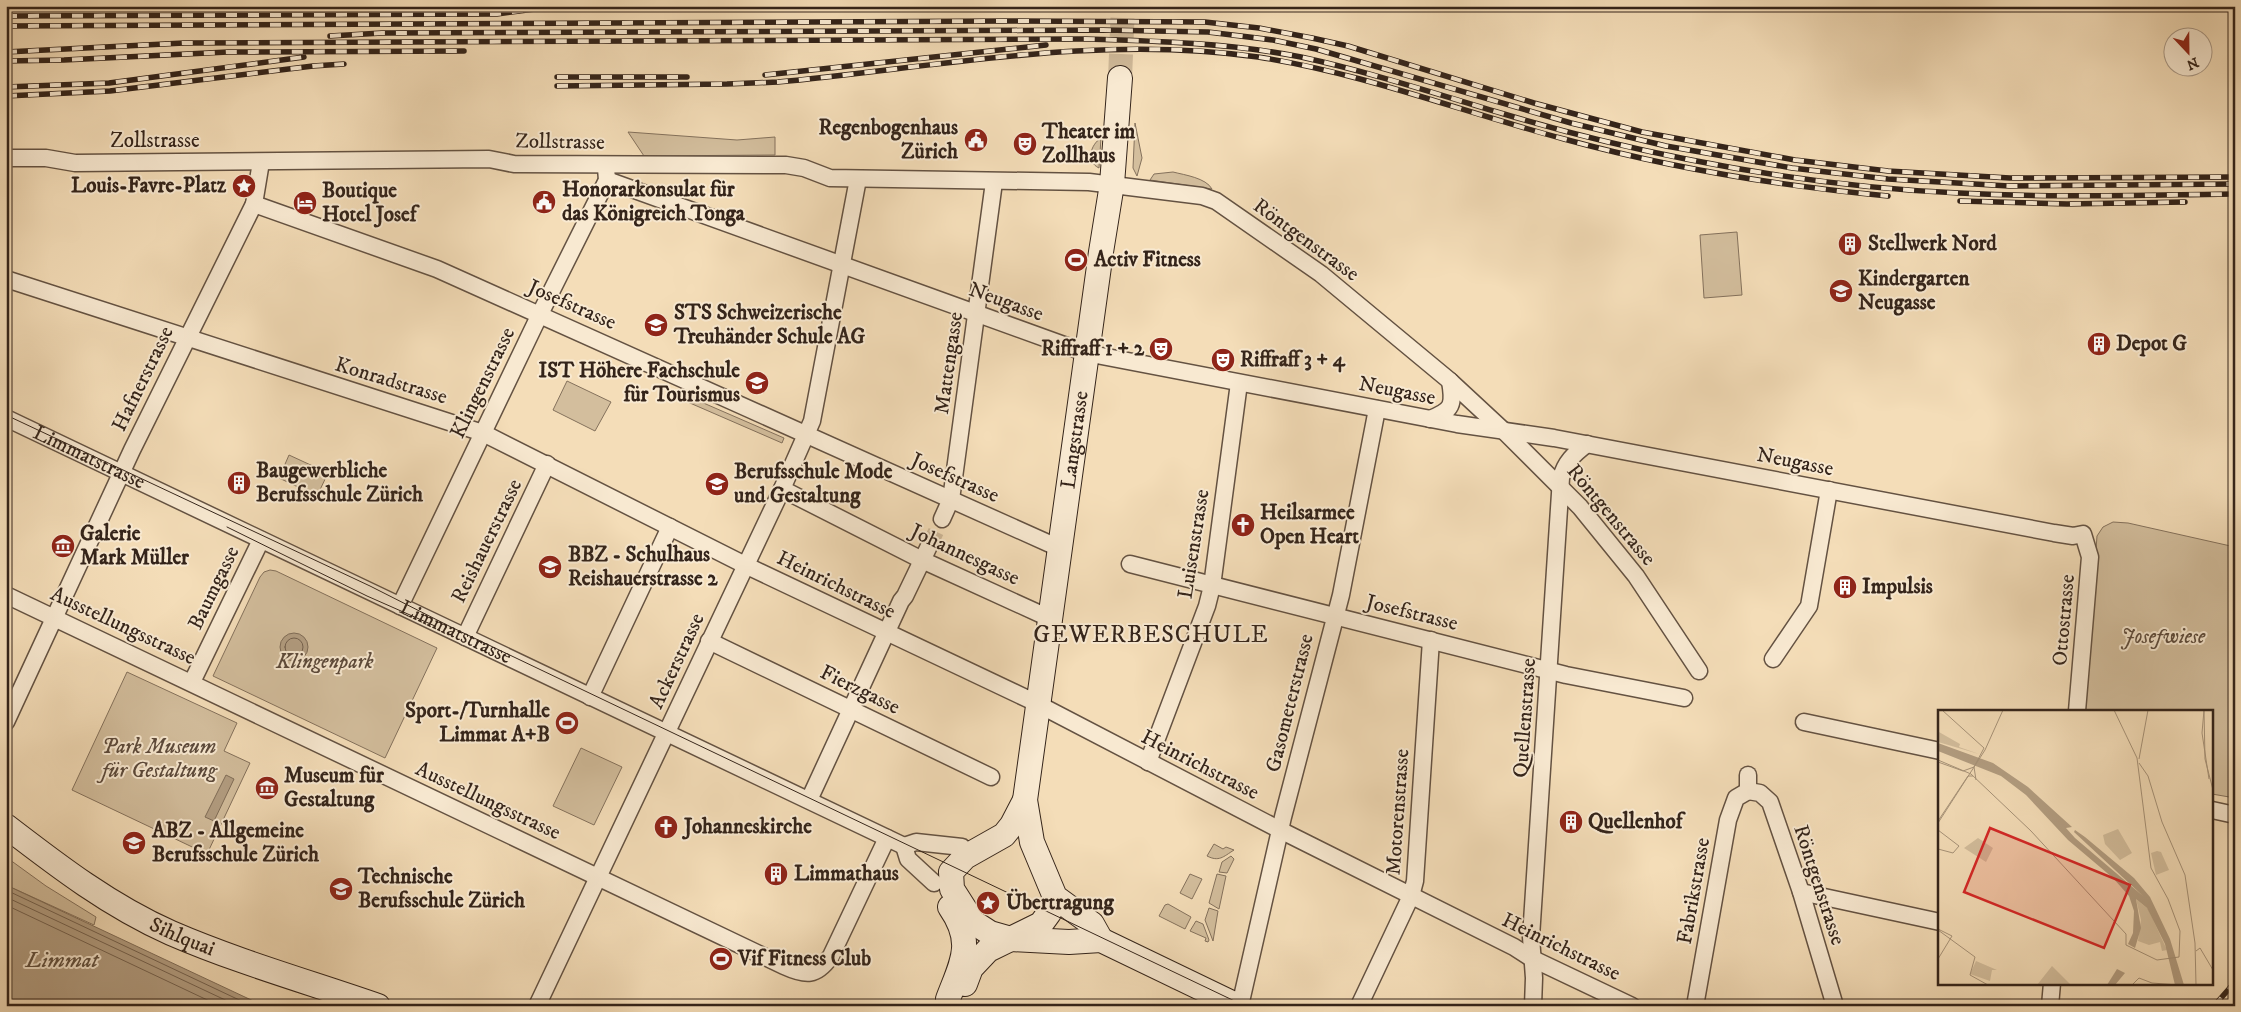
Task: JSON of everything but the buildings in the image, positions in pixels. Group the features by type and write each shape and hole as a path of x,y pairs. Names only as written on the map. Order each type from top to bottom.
{"street":[{"name":"Langstrasse","path":"1025,800 1086,354 1112,184 1120,78"},
{"name":"Zollstrasse","path":"6,158 46,158 75,163 489,159 514,164 606,172 786,165 804,168 830,178 1112,184"},
{"name":"Hafnerstrasse","path":"6,722 121,473 254,204 261,162"},
{"name":"Neugasse","path":"606,172 843,266 1086,354 1430,419 1587,444 2054,533 2074,536 2083,534"},
{"name":"Klingenstrasse","path":"400,606 606,172"},
{"name":"Ackerstrasse","path":"538,1006 807,434 819,393 858,179"},
{"name":"Mattengasse","path":"942,519 951,499 994,182"},
{"name":"Röntgenstrasse","path":"1112,184 1202,196 1216,201 1321,274 1450,381 1562,488 1636,576 1699,671"},
{"name":"Josefstrasse","path":"254,204 427,265 1059,548"},
{"name":"Konradstrasse","path":"6,278 483,433 745,565"},
{"path":"1430,419 1449,410 1452,403 1450,381"},
{"name":"Luisenstrasse","path":"1148,762 1207,606 1212,586 1239,383"},
{"name":"Gasometerstrasse","path":"1239,1006 1280,830 1334,615 1341,595 1377,409"},
{"name":"Limmatstrasse","path":"6,418 904,846"},
{"name":"Quellenstrasse","path":"1533,1006 1534,978 1531,958 1531,937 1562,488 1564,468 1570,458 1587,444"},
{"name":"Reishauerstrasse","path":"465,637 547,464"},
{"name":"Johannesgasse","path":"782,489 854,525 926,553 1050,618"},
{"path":"1773,659 1809,606 1829,490"},
{"path":"590,697 670,527"},
{"name":"Ottostrasse","path":"2077,710 2090,557 2083,534"},
{"name":"Baumgasse","path":"192,682 261,540"},
{"path":"809,800 926,553"},
{"name":"Josefstrasse","path":"1130,564 1549,670 1684,698"},
{"name":"Heinrichstrasse","path":"745,565 1038,704 1280,830 1514,947 1531,958 1632,1006"},
{"name":"Ausstellungsstrasse","path":"6,595 804,974 816,971 824,966 831,956 887,838"},
{"name":"Motorenstrasse","path":"1359,1006 1411,896 1416,875 1432,640"},
{"name":"Fierzgasse","path":"710,641 991,777"},
{"path":"1804,722 1938,751"},
{"name":"Röntgenstrasse","path":"1748,783 1770,802 1801,892 1835,1006"},
{"name":"Fabrikstrasse","path":"1695,1006 1728,820 1736,798 1748,783"},
{"path":"1025,800 1012,825 1004,835 987,843 953,867 951,885 973,922 990,933 1011,939 1070,942 1101,940 1239,1006"},
{"path":"1025,800 1032,842 1055,897 1092,924 1101,940"},
{"path":"2214,810 2235,815"},
{"name":"Sihlquai","path":"6,826 85,885 126,910 170,933 378,1006"},
{"path":"948,1006 948,999 964,952 962,926 934,883 908,859 904,846 916,842 962,846 987,843"},
{"path":"934,883 934,872 944,857 962,846"},
{"path":"1801,892 1938,922"},
{"path":"954,1006 977,960 988,950 1040,924 1049,913 1055,897"},
{"path":"2050,1006 2052,984"}],"green space":[{"path":"1135,123 1142,158 1137,176 1133,168"},
{"path":"628,132 737,140 775,137 775,155 644,156"},
{"path":"1101,138 1099,168 1092,162 1091,153 1094,145"},
{"path":"1173,172 1205,182 1212,189 1150,180 1154,174"},
{"path":"1737,232 1742,295 1704,298 1700,235"},
{"path":"567,381 611,402 595,431 553,410"},
{"path":"685,395 784,438 782,443 683,400"},
{"path":"289,455 328,473 317,496 279,478"},
{"name":"Josefwiese","path":"2113,522 2128,523 2235,547 2235,798 2214,794 2214,710 2084,710 2097,536 2103,527"},
{"name":"Klingenpark","path":"276,571 437,648 385,758 213,676 260,577 264,572"},
{"name":"Park Museum für Gestaltung","path":"127,672 237,723 224,751 250,763 207,854 72,790"},
{"path":"581,748 622,767 594,825 553,806"},
{"path":"1214,844 1223,849 1226,847 1234,850 1221,858 1211,858 1207,856"},
{"path":"1231,856 1234,859 1227,873 1219,872 1222,862"},
{"path":"6,857 46,886 96,917 94,925 6,885"},
{"path":"1190,874 1202,879 1192,899 1180,893"},
{"path":"1217,874 1226,876 1219,909 1209,903"},
{"path":"1168,904 1191,917 1185,929 1159,916 1165,905"},
{"path":"1209,908 1218,911 1213,941 1205,920"},
{"path":"1196,921 1203,924 1208,942 1205,941 1206,938 1190,931"}],"water":[{"path":"294,633 304,637 308,647 304,657 294,661 284,657 280,647 284,637"},
{"path":"226,775 234,779 214,821 205,817"},
{"name":"Limmat","path":"6,885 264,1006 6,1006"}],"tunnel":[{"path":"1120,78 1123,6"},
{"path":"929,546 942,519"}],"tram line":[{"path":"6,415 370,586 451,627 1245,1006"},
{"path":"227,527 367,596 435,626"}],"railway":[{"path":"6,16 497,14 558,6"},
{"path":"6,26 1008,21 1205,22 1259,28 1348,46 1534,103 1642,132 1795,160 1888,171 2010,178 2235,177"},
{"path":"330,36 382,33 1103,30 1208,32 1273,40 1316,49 1571,123 1666,146 1792,168 1888,179 2009,186 2235,184"},
{"path":"6,52 184,43 1085,39 1193,44 1274,52 1301,57 1378,76 1527,121 1595,139 1686,159 1788,177 1891,189 1994,195 2235,194"},
{"path":"765,75 1046,45"},
{"path":"557,86 778,82 1018,55 1138,49 1198,51 1258,57 1336,73 1526,128 1644,159 1725,175 1806,187 1888,196"},
{"path":"6,61 228,52 464,51"},
{"path":"6,87 109,83 304,57"},
{"path":"6,96 110,91 313,66 344,64"},
{"path":"557,77 687,77"},
{"path":"1960,201 2067,204 2185,202"},
{"path":"2214,1006 2235,982"}],"place":[{"name":"Regenbogenhaus Zürich","path":"976,140"},
{"name":"Theater im Zollhaus","path":"1025,144"},
{"name":"Louis-Favre-Platz","path":"244,186"},
{"name":"Honorarkonsulat für das Königreich Tonga","path":"544,202"},
{"name":"Boutique Hotel Josef","path":"305,203"},
{"name":"Stellwerk Nord","path":"1850,244"},
{"name":"Activ Fitness","path":"1076,260"},
{"name":"Kindergarten Neugasse","path":"1841,291"},
{"name":"STS Schweizerische Treuhänder Schule AG","path":"656,325"},
{"name":"Depot G","path":"2099,344"},
{"name":"Riffraff 1 + 2","path":"1161,349"},
{"name":"Riffraff 3 + 4","path":"1223,360"},
{"name":"IST Höhere Fachschule für Tourismus","path":"757,383"},
{"name":"Baugewerbliche Berufsschule Zürich","path":"239,483"},
{"name":"Berufsschule Mode und Gestaltung","path":"717,484"},
{"name":"Heilsarmee Open Heart","path":"1243,525"},
{"name":"Galerie Mark Müller","path":"63,546"},
{"name":"BBZ - Schulhaus Reishauerstrasse 2","path":"550,567"},
{"name":"Impulsis","path":"1845,587"},
{"name":"Sport-/Turnhalle Limmat A+B","path":"567,723"},
{"name":"Museum für Gestaltung","path":"267,788"},
{"name":"Quellenhof","path":"1571,822"},
{"name":"Johanneskirche","path":"666,827"},
{"name":"ABZ - Allgemeine Berufsschule Zürich","path":"134,843"},
{"name":"Limmathaus","path":"776,874"},
{"name":"Technische Berufsschule Zürich","path":"341,889"},
{"name":"Übertragung","path":"988,903"},
{"name":"Vif Fitness Club","path":"721,959"}],"district":[{"name":"GEWERBESCHULE","path":"1151,635"}]}
